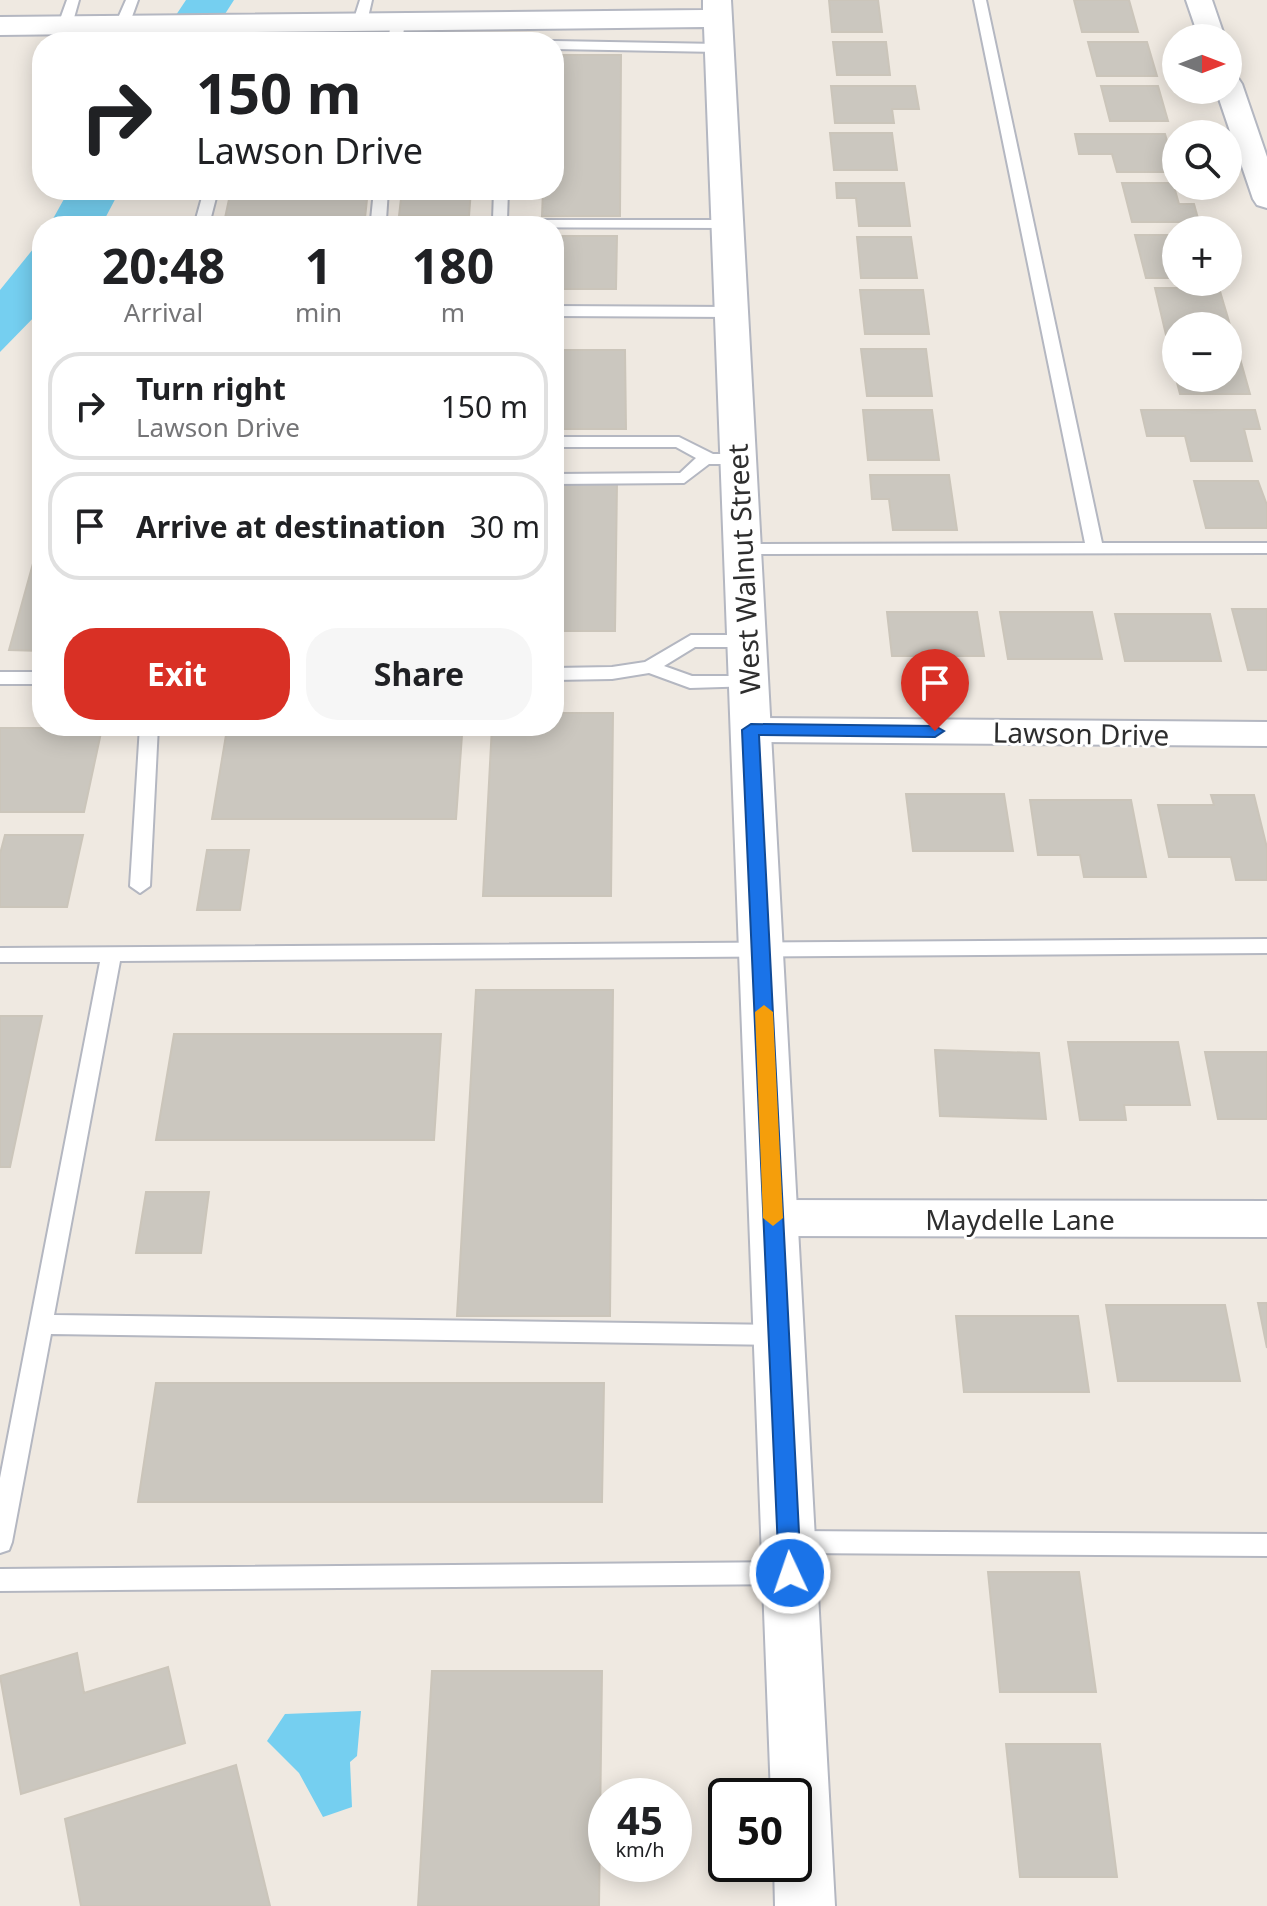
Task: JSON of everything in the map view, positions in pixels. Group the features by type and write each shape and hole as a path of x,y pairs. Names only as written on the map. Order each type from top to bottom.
{"main road":[{"path":"0,26 69,13 127,12 161,24 225,24 363,11 396,32 718,22"},
{"name":"West Walnut Street","path":"718,22 731,312 724,459 742,549 805,1906"}],"street":[{"path":"1199,0 1207,24"},
{"path":"1235,104 1267,199"},
{"name":"Lawson Drive","path":"751,730 1267,734"},
{"name":"Maydelle Lane","path":"773,1218 1267,1219"}],"lane":[{"path":"980,0 1094,547"},
{"path":"564,44 718,22"},
{"path":"564,224 728,224"},
{"path":"564,311 731,312"},
{"path":"564,442 679,442 724,459"},
{"path":"564,479 684,478 705,459 724,459"},
{"path":"742,549 1267,548"},
{"path":"564,674 612,673 650,667 691,641 748,662"},
{"path":"650,667 690,682 748,662"},
{"path":"0,678 32,678"},
{"path":"140,886 148,736"},
{"path":"0,955 761,947 1267,946"},
{"path":"0,1542 111,954"},
{"path":"41,1324 779,1335"},
{"path":"0,1580 1267,1545"}],"water":[{"path":"186,0 234,0 213,32 165,32"},
{"path":"63,200 115,200 106,216 55,216"},
{"path":"32,250 32,319 0,352 0,290"},
{"path":"361,1711 357,1756 350,1762 352,1807 323,1817 299,1773 267,1741 285,1714"}],"building":[{"path":"829,0 878,0 882,32 832,32"},
{"path":"1074,0 1129,0 1138,32 1082,32"},
{"path":"833,42 886,42 890,75 837,75"},
{"path":"1088,42 1147,42 1157,76 1097,76"},
{"path":"564,55 621,55 620,216 542,216 543,200 564,200"},
{"path":"831,86 915,86 919,109 892,109 894,123 835,123"},
{"path":"1101,86 1158,86 1168,120 1110,121"},
{"path":"830,133 892,133 897,170 834,170"},
{"path":"1075,134 1162,134 1162,172 1117,172 1112,154 1079,154"},
{"path":"836,183 904,183 910,226 859,226 856,198 837,198"},
{"path":"1122,183 1162,183 1162,200 1194,204 1197,216 1162,216 1162,222 1132,222"},
{"path":"229,200 367,200 365,216 225,216"},
{"path":"401,200 470,200 469,216 399,216"},
{"path":"1135,235 1162,235 1162,278 1146,278"},
{"path":"564,236 617,236 616,289 564,289"},
{"path":"857,237 911,237 917,278 861,278"},
{"path":"1155,288 1162,288 1162,296 1221,296 1226,312 1162,312 1162,318"},
{"path":"860,290 923,290 929,334 865,334"},
{"path":"861,349 926,349 932,396 867,396"},
{"path":"564,350 625,350 626,429 564,429"},
{"path":"1242,366 1250,394 1180,394 1242,392"},
{"path":"863,410 932,410 939,460 868,460"},
{"path":"1141,410 1255,410 1260,429 1244,429 1252,461 1191,461 1185,436 1147,436"},
{"path":"870,475 949,475 957,530 893,530 889,499 872,499"},
{"path":"1194,481 1258,481 1267,505 1267,528 1206,528"},
{"path":"564,482 617,482 615,631 564,631"},
{"path":"32,567 32,651 9,650"},
{"path":"1232,609 1267,609 1267,670 1248,670"},
{"path":"887,612 977,612 984,656 892,656"},
{"path":"1000,612 1092,612 1102,659 1008,659"},
{"path":"1115,614 1210,614 1221,661 1125,661"},
{"path":"564,713 613,713 611,896 483,896 491,736 564,736"},
{"path":"0,728 32,728 32,736 100,736 84,812 0,812"},
{"path":"226,736 462,736 456,819 212,819"},
{"path":"906,794 1004,794 1013,851 913,851"},
{"path":"1211,795 1254,795 1267,848 1267,880 1236,880 1231,857 1169,857 1158,805 1214,805"},
{"path":"1030,800 1131,800 1146,877 1084,877 1080,855 1038,855"},
{"path":"5,835 83,835 67,907 0,907 0,854"},
{"path":"207,850 249,850 240,910 197,910"},
{"path":"476,990 613,990 610,1316 457,1316"},
{"path":"0,1016 42,1016 10,1167 0,1167"},
{"path":"174,1034 441,1034 434,1140 156,1140"},
{"path":"1068,1042 1178,1042 1190,1105 1124,1105 1126,1120 1080,1120"},
{"path":"935,1050 1039,1053 1046,1119 940,1116"},
{"path":"1205,1052 1267,1052 1267,1119 1218,1119"},
{"path":"146,1192 209,1192 201,1253 136,1253"},
{"path":"1258,1303 1267,1303 1267,1348"},
{"path":"1106,1305 1225,1305 1240,1381 1118,1381"},
{"path":"956,1316 1078,1316 1089,1392 964,1392"},
{"path":"156,1383 604,1383 602,1502 138,1502"},
{"path":"988,1572 1079,1572 1096,1692 1000,1692"},
{"path":"77,1653 84,1693 168,1667 185,1743 21,1794 0,1676"},
{"path":"432,1671 602,1671 601,1778 588,1778 588,1882 599,1882 599,1906 418,1906"},
{"path":"1006,1744 1100,1744 1117,1877 1020,1877"},
{"path":"236,1765 270,1906 81,1906 65,1819"}],"slow traffic":[{"path":"764,1012 773,1218"}],"route":[{"path":"790,1573 751,730 935,731"}]}
